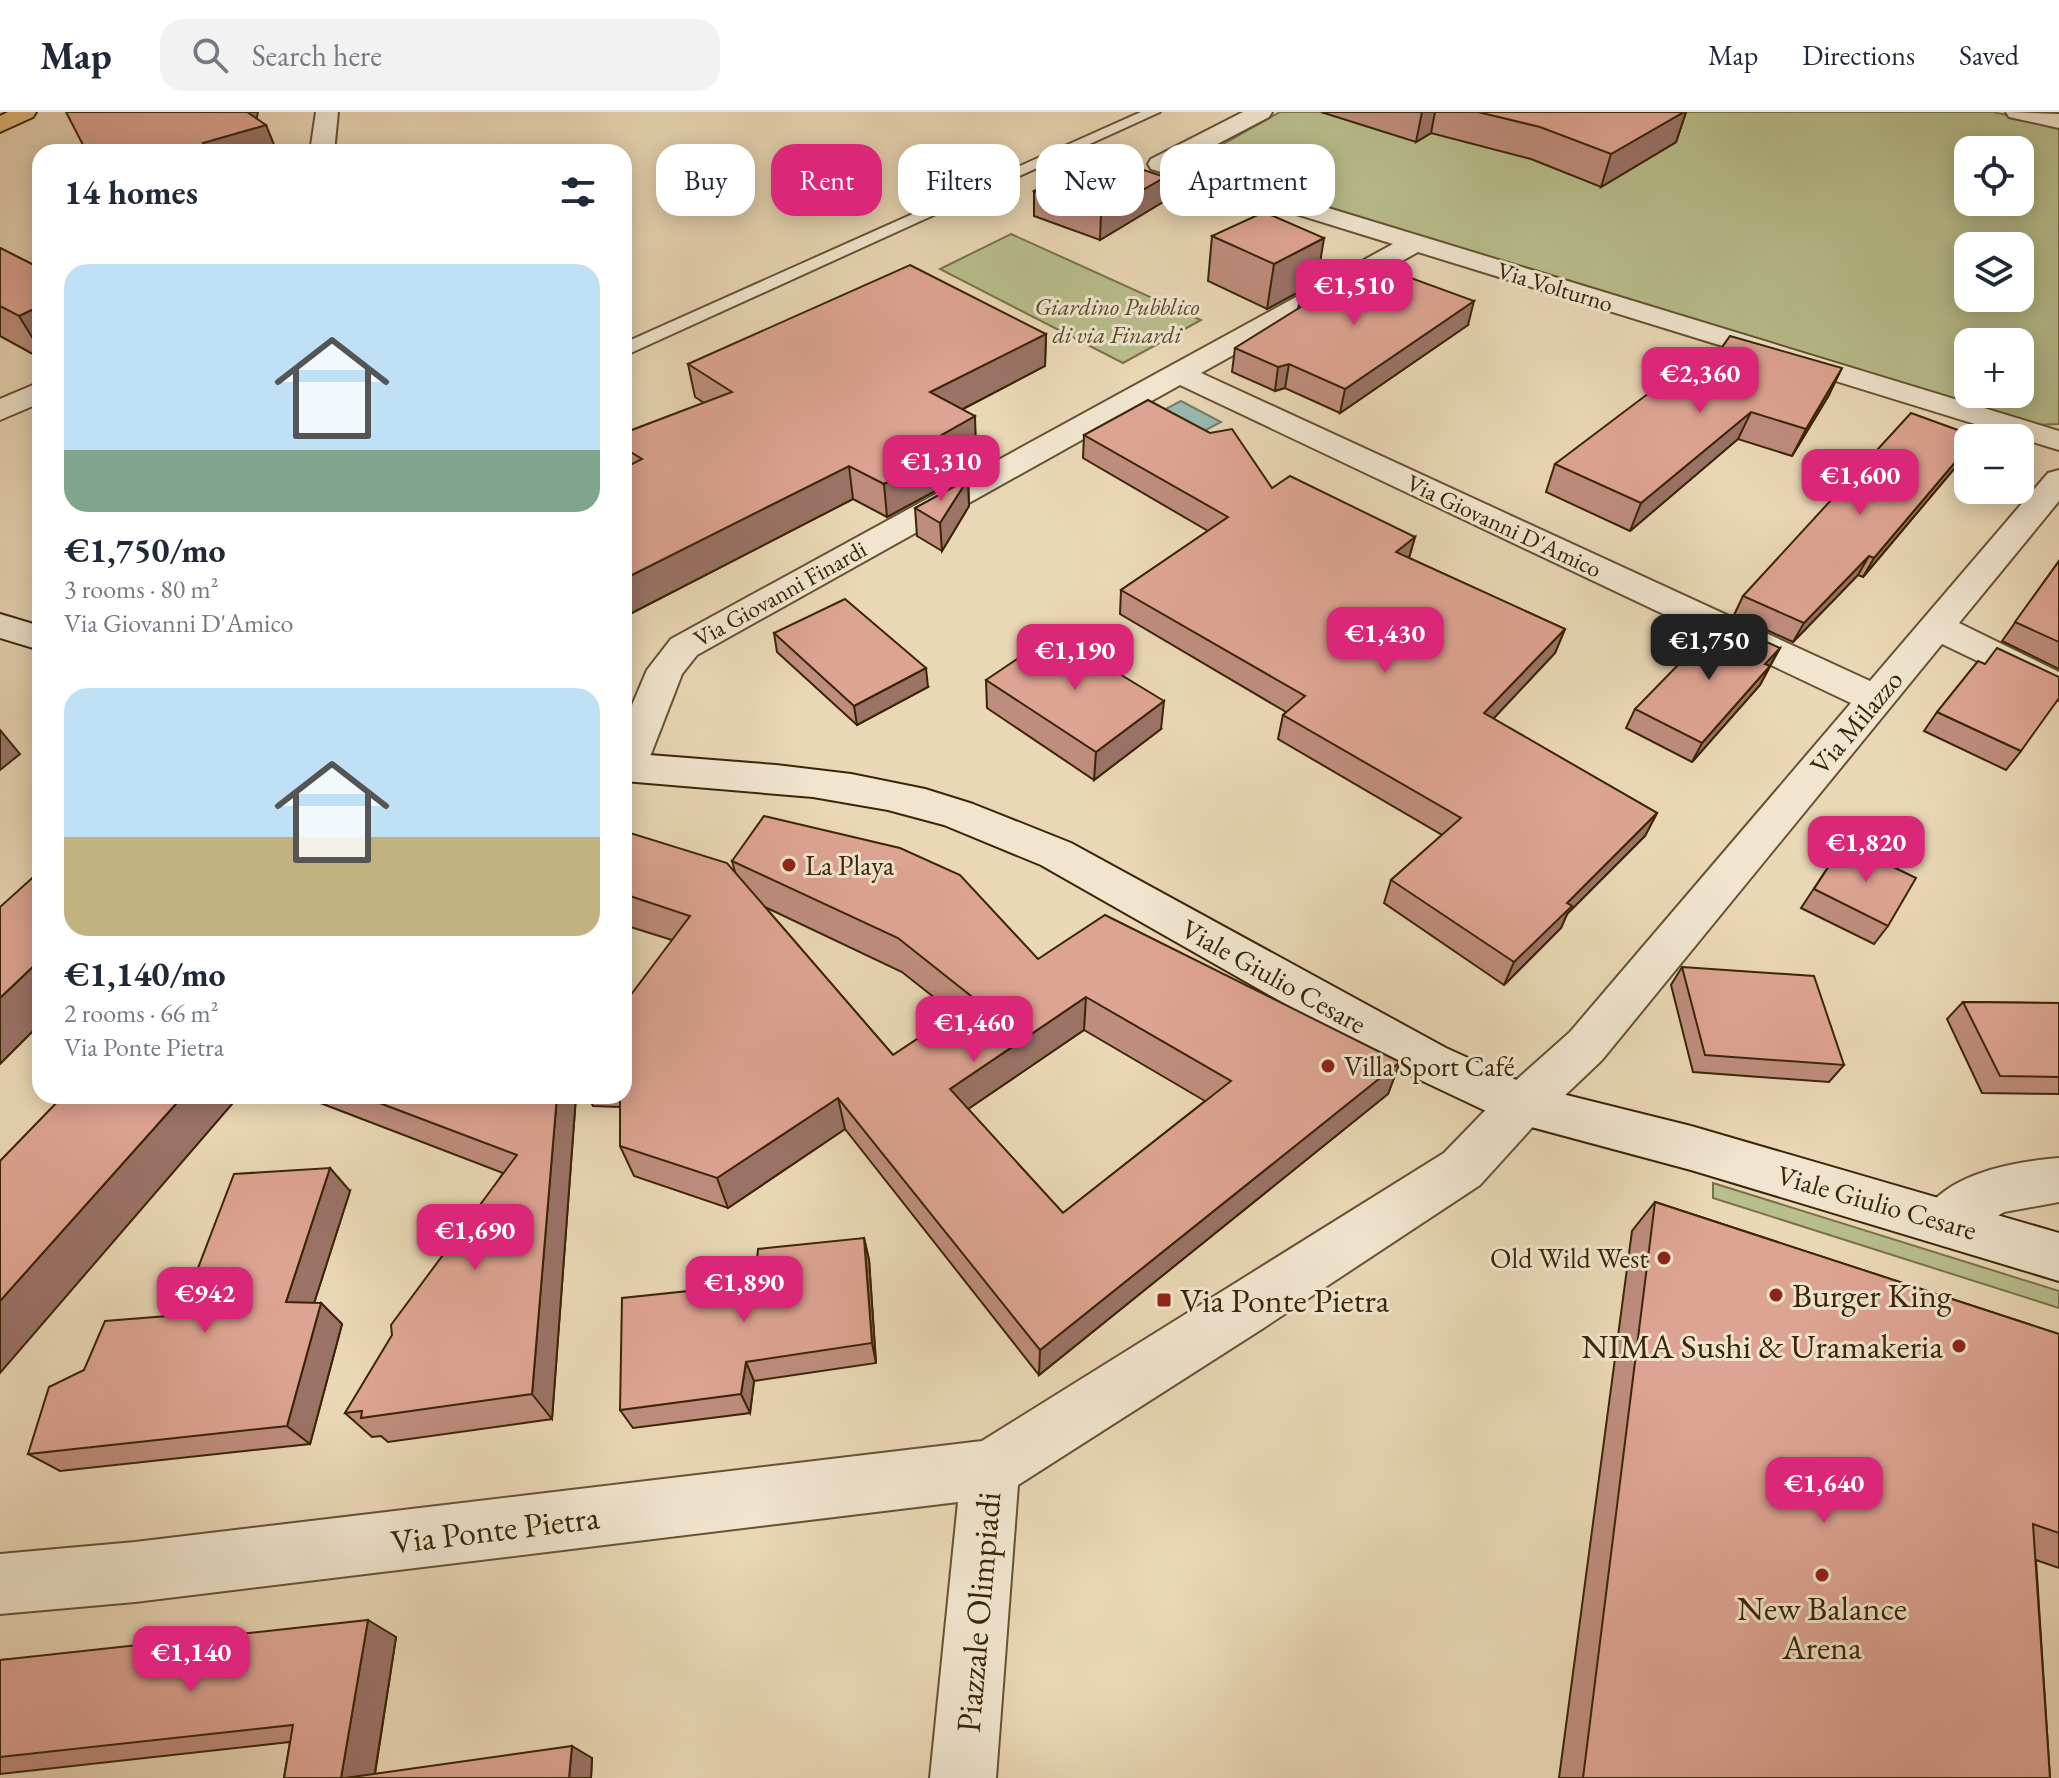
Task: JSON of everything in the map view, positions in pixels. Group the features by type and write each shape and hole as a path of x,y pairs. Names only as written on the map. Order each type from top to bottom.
{"highway":[{"path":"0,125 25,112"}],"street":[{"path":"323,144 327,112"},
{"name":"Via Volturno","path":"1261,112 1160,164 2059,441"},
{"path":"2017,112 2059,121"},
{"name":"Via Giovanni Finardi","path":"632,750 665,670 684,647 1413,244"},
{"name":"Via Giovanni D'Amico","path":"1177,373 1875,699"},
{"path":"0,411 32,395"},
{"name":"Via Milazzo","path":"1522,1105 1586,1046 2059,480"},
{"path":"1935,626 2059,687"},
{"name":"Viale Giulio Cesare","path":"632,768 826,785 926,804 996,827 1056,854 1429,1062 1522,1105 1691,1148 2059,1257"},
{"name":"Piazzale Olimpiadi","path":"963,1778 990,1469 1462,1169 1522,1105"},
{"path":"1945,1221 1975,1198 2019,1184 2059,1180"},
{"name":"Via Ponte Pietra","path":"0,1584 135,1572 990,1469"}],"lane":[{"path":"632,346 1153,112"}],"green space":[{"path":"1280,112 1993,112 2059,126 2059,424 2034,425 1979,408 2034,408 2034,328 1954,328 1954,400 1335,211 1335,144 1223,144"},
{"name":"Giardino Pubblico di via Finardi","path":"1011,234 1201,320 1123,363 940,269"},
{"path":"1713,1183 2059,1291 2059,1308 1713,1198"}],"water":[{"path":"1181,401 1221,422 1202,432 1162,411"}],"building":[{"path":"66,112 247,112 266,125 204,144 82,144"},
{"path":"1478,112 1684,112 1611,154 1540,127"},
{"path":"1144,170 1160,175 1160,180 1144,189"},
{"path":"1255,216 1273,216 1324,238 1274,264 1212,236"},
{"path":"0,248 32,264 32,310 19,316 0,306"},
{"path":"910,265 1046,334 930,392 975,416 931,441 948,450 884,484 849,466 632,575 632,464 642,459 632,453 632,430 732,392 688,364"},
{"path":"1350,273 1384,287 1403,275 1474,301 1345,389 1289,364 1278,367 1235,348 1307,303 1300,300"},
{"path":"1730,336 1842,368 1806,429 1751,412 1641,503 1555,464 1686,365 1705,371"},
{"path":"1148,400 1210,433 1232,429 1272,488 1290,476 1415,537 1396,552 1565,629 1484,713 1657,813 1567,903 1572,906 1514,962 1391,880 1461,818 1283,715 1305,696 1121,590 1228,517 1084,435"},
{"path":"1911,413 1954,429 1954,464 1874,558 1869,556 1804,623 1743,596"},
{"path":"968,479 940,523 915,508"},
{"path":"2059,561 2059,642 2015,622"},
{"path":"845,599 926,668 854,706 774,633"},
{"path":"1721,621 1780,648 1765,664 1770,666 1702,743 1635,709"},
{"path":"1054,634 1164,701 1096,752 986,680"},
{"path":"1997,648 2059,677 2059,698 2021,751 1937,712 1978,661 1985,664"},
{"path":"764,816 900,848 960,875 1038,959 1105,915 1400,1062 1040,1350 838,1098 717,1178 620,1146 620,1104 632,1104 632,993 690,916 632,897 632,833 727,863 893,1055 976,1000 898,938 732,861","holes":["1086,997 1231,1081 1063,1213 950,1089"]},
{"path":"1844,843 1916,878 1888,926 1814,889"},
{"path":"32,878 32,968 0,998 0,907"},
{"path":"1682,967 1814,976 1844,1065 1705,1055"},
{"path":"1963,1002 2059,1003 2059,1077 2000,1076"},
{"path":"55,1104 176,1104 0,1301 0,1161"},
{"path":"382,1104 556,1104 532,1394 361,1418 362,1411 345,1413 392,1335 391,1325 517,1155"},
{"path":"330,1168 286,1302 321,1303 287,1426 28,1454 49,1387 84,1370 105,1321 180,1315 234,1174"},
{"name":"New Balance Arena","path":"1655,1202 2059,1334 2059,1533 2033,1524 2050,1778 1583,1778"},
{"path":"864,1238 872,1343 746,1362 741,1394 620,1410 622,1298 755,1284 758,1249"},
{"path":"368,1620 341,1778 284,1778 293,1725 0,1757 0,1660"},
{"path":"572,1746 569,1778 345,1778"}],"place":[{"name":"La Playa","path":"789,865"},
{"name":"Villa Sport Café","path":"1328,1066"},
{"name":"Old Wild West","path":"1664,1258"},
{"name":"Burger King","path":"1776,1295"},
{"name":"Via Ponte Pietra","path":"1164,1300"},
{"name":"NIMA Sushi & Uramakeria","path":"1959,1346"},
{"name":"New Balance Arena","path":"1822,1575"}]}
